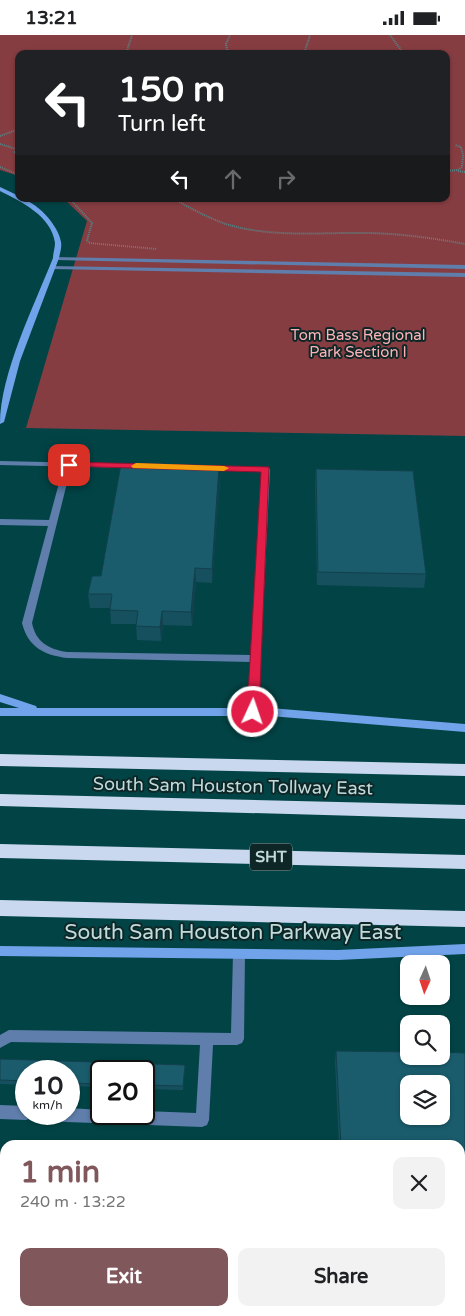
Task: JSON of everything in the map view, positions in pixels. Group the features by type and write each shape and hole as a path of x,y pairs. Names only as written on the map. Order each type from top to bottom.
{"highway":[{"path":"0,760 465,770"},
{"name":"South Sam Houston Tollway East","path":"0,800 465,812"},
{"name":"SHT","path":"0,851 465,862"},
{"path":"76,853 465,872"},
{"path":"0,908 465,919"}],"main road":[{"path":"0,189 15,196"},
{"path":"0,422 16,361 56,258 58,243 53,228 25,202"},
{"path":"0,698 38,711"},
{"path":"0,712 253,712 465,728"},
{"name":"South Sam Houston Parkway East","path":"0,951 338,955 465,949"}],"lane":[{"path":"56,258 465,267"},
{"path":"291,272 292,263"},
{"path":"52,267 465,275"},
{"path":"0,463 141,466"},
{"path":"198,468 266,469 253,712"},
{"path":"63,483 27,623 28,632 34,643 44,650 55,654 67,655 256,659"},
{"path":"0,522 52,523"},
{"path":"0,1042 9,1036 237,1039 239,954"},
{"path":"80,1115 202,1119 207,1038"},
{"path":"0,1112 15,1113"}],"path":[{"path":"127,50 132,35"},
{"path":"227,50 226,44 230,35"},
{"path":"305,50 310,35"},
{"path":"390,35 401,50"},
{"path":"0,136 15,130"},
{"path":"0,144 15,150"},
{"path":"450,170 462,167 464,155 462,147 455,145"},
{"path":"0,167 15,173"},
{"path":"454,170 465,172"},
{"path":"73,202 92,223 87,240 89,243 141,245 162,250"},
{"path":"180,202 230,225 253,229 300,234 370,233 420,236 465,244"}],"green space":[{"name":"Tom Bass Regional Park Section I","path":"0,35 465,35 465,436 26,428 87,221 67,202 450,202 450,50 15,50 15,175 0,170"}],"building":[{"path":"121,464 219,466 212,569 195,568 191,612 162,611 160,627 136,626 138,611 110,610 112,594 88,594 92,576 101,576"},
{"path":"316,469 413,471 426,574 318,572"},
{"path":"336,1051 400,1052 400,1065 450,1065 450,1052 465,1053 465,1140 341,1140"},
{"path":"0,1059 31,1060 15,1060 15,1081 0,1080"},
{"path":"80,1062 90,1062 90,1084 80,1083"},
{"path":"155,1064 185,1065 183,1086 155,1085"}],"slow traffic":[{"path":"136,466 224,468"}],"route":[{"path":"69,465 266,469 253,712"}]}
